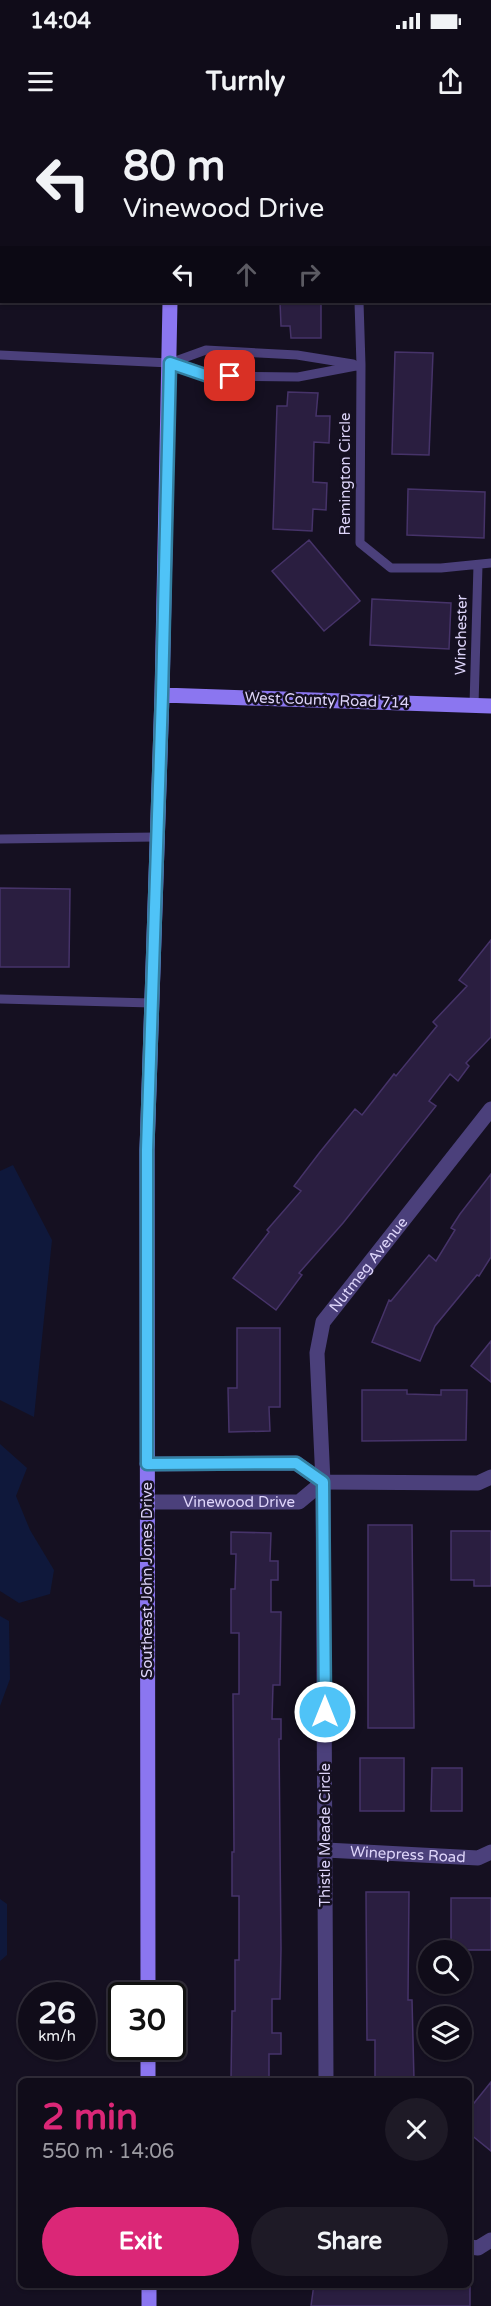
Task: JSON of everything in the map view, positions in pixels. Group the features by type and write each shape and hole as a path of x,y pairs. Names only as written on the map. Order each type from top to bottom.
{"main road":[{"name":"Southeast John Jones Drive","path":"148,1982 147,1150 162,695 170,303"},
{"name":"West County Road 714","path":"162,695 491,706"},
{"path":"148,2060 148,2078"},
{"path":"148,2288 149,2306"}],"street":[{"name":"Nutmeg Avenue","path":"323,1482 317,1353 323,1322 491,1109"},
{"path":"147,1464 296,1463 323,1482 478,1483 491,1477"},
{"name":"Vinewood Drive","path":"147,1502 299,1502 323,1482"},
{"name":"Thistle Meade Circle","path":"323,1482 326,2078"},
{"name":"Winepress Road","path":"326,1850 478,1858 491,1852"},
{"path":"472,2247 478,2248 491,2240"}],"lane":[{"name":"Remington Circle","path":"359,303 360,543 391,568 441,568 491,563"},
{"path":"170,363 206,350 297,355 361,365"},
{"path":"0,356 170,363 208,376 298,377 361,365"},
{"name":"Winchester","path":"474,705 477,565"},
{"path":"0,839 157,837"},
{"path":"0,999 152,1003"}],"water":[{"path":"13,1165 52,1240 34,1417 0,1400 0,1171"},
{"path":"0,1444 27,1468 16,1496 30,1530 54,1570 50,1594 19,1603 0,1591"},
{"path":"0,1616 9,1621 10,1679 0,1706"},
{"path":"0,1899 7,1904 7,1955 0,1961"}],"building":[{"path":"280,303 321,303 321,338 291,338 290,326 281,326"},
{"path":"395,352 433,353 429,455 392,454"},
{"path":"288,392 318,393 316,416 330,416 329,443 314,442 313,482 327,483 326,510 313,509 312,531 273,529 277,406 287,406"},
{"path":"408,489 485,492 484,538 407,535"},
{"path":"309,540 360,601 324,631 272,571"},
{"path":"372,599 451,603 449,649 370,645"},
{"path":"0,888 70,889 69,967 0,967"},
{"path":"491,940 491,1037 466,1063 469,1066 458,1081 450,1074 429,1101 436,1106 343,1223 299,1273 302,1275 276,1310 233,1278 269,1232 267,1230 301,1191 294,1186 320,1152 355,1109 362,1115 394,1074 396,1076 437,1026 433,1022 467,986 459,980"},
{"path":"491,1174 491,1257 479,1276 477,1275 435,1326 420,1361 372,1342 389,1300 391,1301 429,1255 436,1261 455,1230 451,1228"},
{"path":"237,1328 280,1328 280,1407 269,1407 270,1431 229,1432 228,1388 237,1388"},
{"path":"491,1341 491,1382 471,1366"},
{"path":"362,1390 407,1390 407,1394 441,1395 441,1390 467,1390 466,1440 362,1441"},
{"path":"368,1525 412,1525 414,1728 368,1728"},
{"path":"451,1531 491,1531 491,1586 474,1586 474,1580 451,1580"},
{"path":"231,1532 271,1533 270,1561 278,1561 278,1580 271,1580 271,1612 281,1612 280,1685 273,1685 272,1719 281,1719 281,1739 279,1739 281,1949 280,1999 272,1999 272,2033 281,2033 281,2054 269,2054 269,2078 231,2078 235,1960 239,1960 239,1896 232,1896 232,1852 234,1852 233,1694 239,1694 239,1633 231,1633 231,1589 235,1589 236,1554 231,1554"},
{"path":"360,1758 404,1758 404,1811 360,1811"},
{"path":"432,1768 462,1768 462,1811 431,1811"},
{"path":"366,1892 409,1892 408,2000 412,2000 414,2078 375,2078 375,2040 367,2040"},
{"path":"451,1898 491,1898 491,1950 472,1950 472,1940 451,1940"},
{"path":"491,2082 491,2151 472,2136 472,2106"},
{"path":"313,2288 470,2288 470,2306 311,2306"}],"route":[{"path":"230,376 208,376 170,363 147,1150 147,1464 296,1463 323,1482 325,1712"}]}
